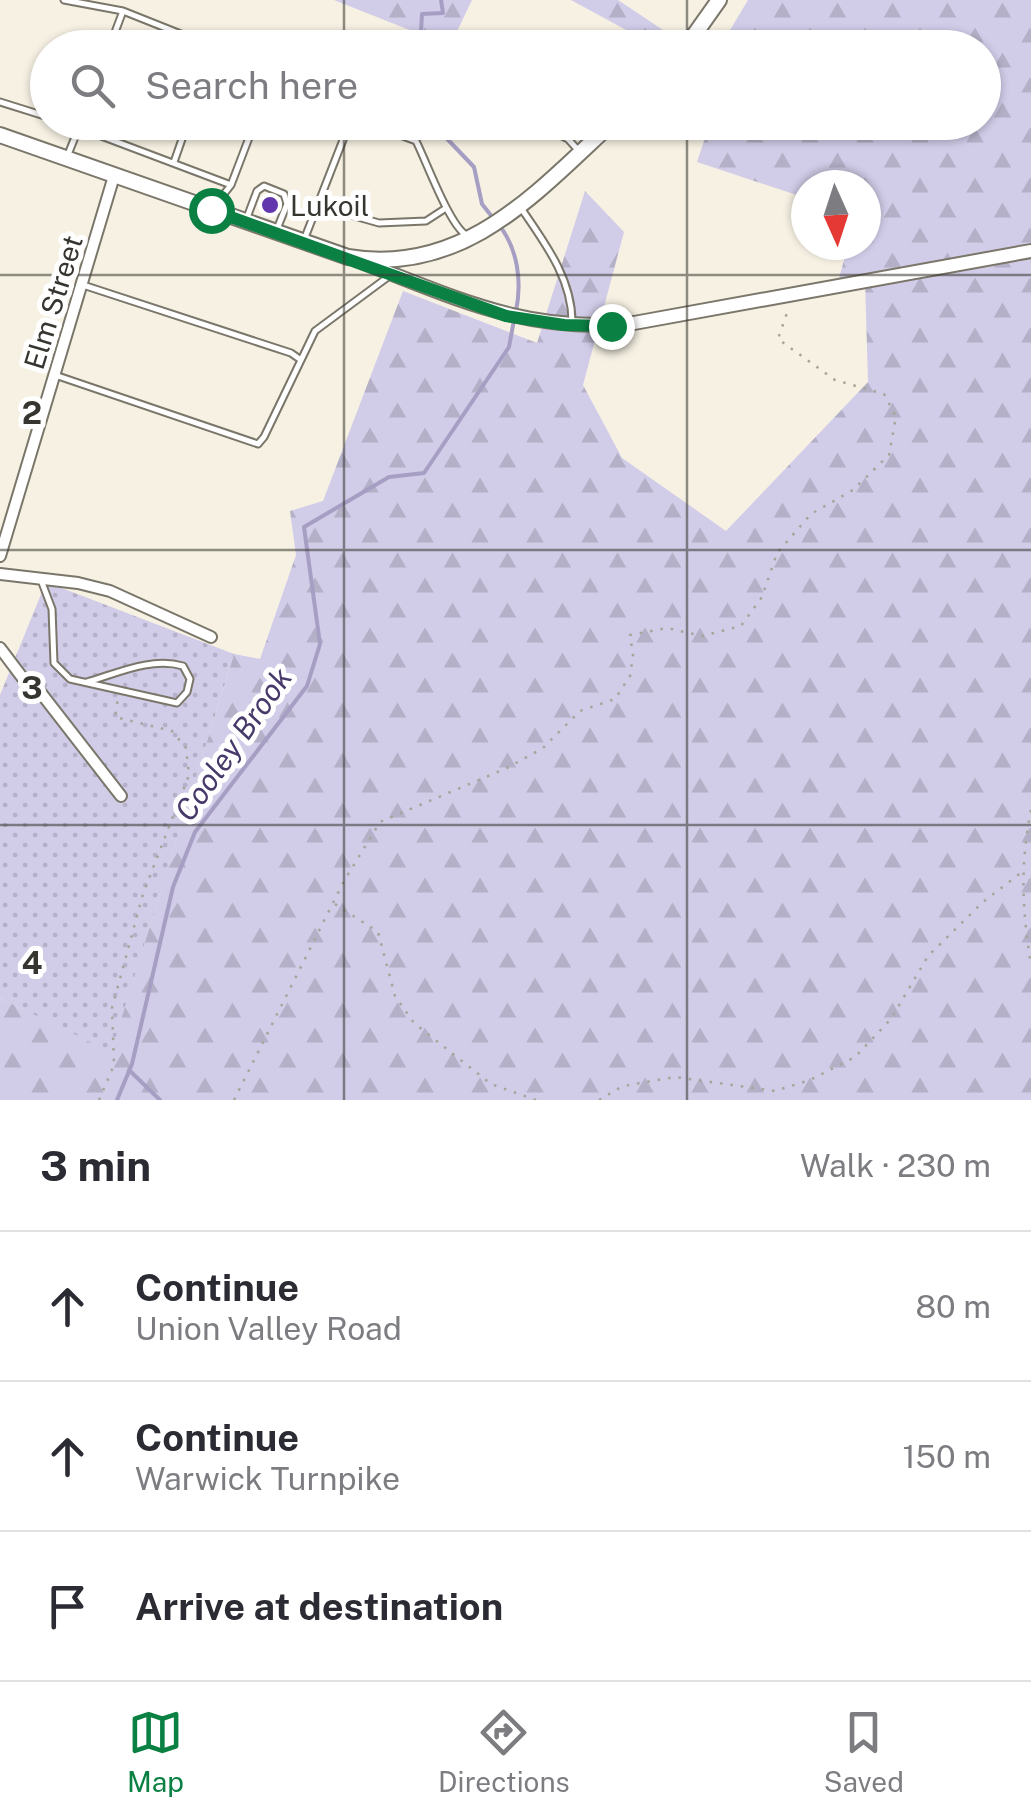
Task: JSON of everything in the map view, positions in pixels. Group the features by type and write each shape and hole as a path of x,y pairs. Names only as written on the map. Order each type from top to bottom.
{"main road":[{"path":"698,30 719,0"},
{"path":"0,136 244,223 348,258 366,260 418,256 472,239 519,206 594,140"}],"street":[{"name":"Elm Street","path":"0,556 114,176"},
{"path":"348,258 506,316 572,326 634,323 1031,250"},
{"path":"0,574 78,583 110,592 210,637"},
{"path":"0,648 28,685 41,693 121,796"}],"lane":[{"path":"64,0 123,11 171,30"},
{"path":"116,30 123,11"},
{"path":"0,102 30,111"},
{"path":"66,159 74,140"},
{"path":"118,140 230,185"},
{"path":"174,162 182,140"},
{"path":"211,210 230,185 248,140"},
{"path":"303,242 343,140"},
{"path":"413,140 459,230 472,239"},
{"path":"569,140 580,152"},
{"path":"244,223 257,191 264,186 284,194 286,204 276,233"},
{"path":"319,206 380,222 426,221 446,208"},
{"path":"519,206 562,275 573,301 572,326"},
{"path":"55,375 258,444 315,331 392,274"},
{"path":"83,285 291,353 302,360"},
{"path":"41,580 52,609 54,663 70,679 177,703 187,692 190,673 184,666 171,662 144,665 87,682"}],"path":[{"path":"234,1100 344,881 380,822 508,768 543,748 580,711 615,699 630,676 630,636 666,628 702,636 740,626 762,598 776,553 811,514 853,490 889,454 896,417 884,394 835,380 778,339 783,317 797,293"},
{"path":"99,1100 114,1065 112,1008 142,894 188,775 186,748 172,731 114,718 120,692"},
{"path":"1031,810 1022,872 1022,908 1031,965"},
{"path":"599,1100 623,1086 675,1077 774,1091 810,1080 855,1058 891,1019 928,956 983,902 1022,872"},
{"path":"335,904 378,932 395,996 414,1022 492,1084 536,1100"}],"green space":[{"path":"334,0 472,0 458,30 410,30"},
{"path":"571,0 618,0 663,30 626,30"},
{"path":"748,0 1031,0 1031,1100 0,1100 0,998 111,1051 234,654 260,659 296,555 290,511 323,501 403,291 537,343 585,191 624,232 583,385 622,458 726,531 868,382 865,280 837,286 844,260 881,260 881,170 791,170 791,193 697,162 704,140 1001,140 1001,30 730,30"},
{"path":"46,582 234,654 111,1052 0,998 0,695"}],"waterway":[{"name":"Cooley Brook","path":"421,30 422,14 443,13 441,0"},
{"name":"Cooley Brook","path":"448,140 474,167 482,204 493,218"},
{"name":"Cooley Brook","path":"499,225 511,244 517,266 516,311"},
{"name":"Cooley Brook","path":"117,1100 132,1064 173,887 195,832 307,686 320,644 304,527 389,477 424,473 509,347 514,320"},
{"path":"129,1070 160,1100"}],"place":[{"name":"Lukoil","path":"270,205"}],"route":[{"path":"211,210 506,316 564,325 611,326"}]}
